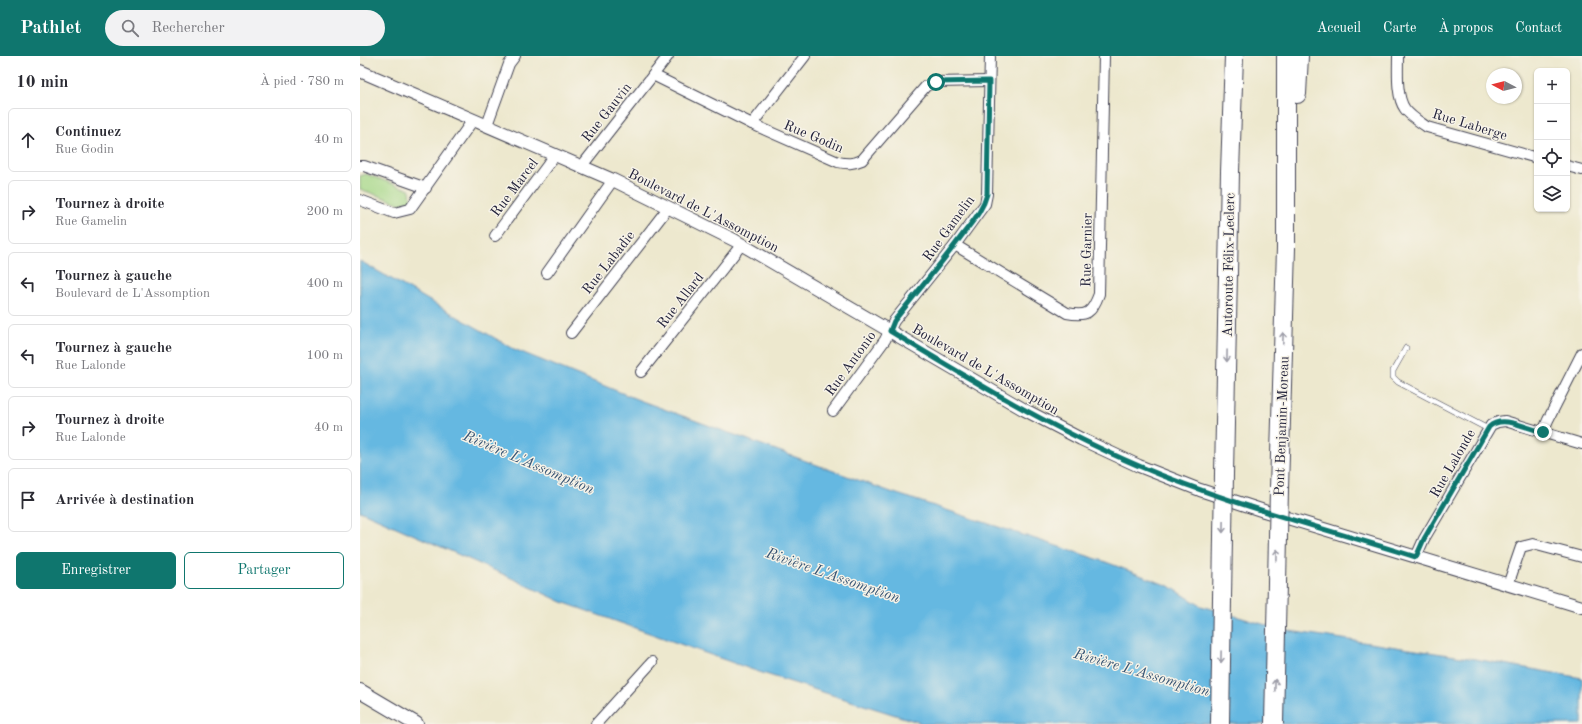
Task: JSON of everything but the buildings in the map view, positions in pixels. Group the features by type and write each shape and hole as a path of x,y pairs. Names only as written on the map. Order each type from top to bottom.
{"highway":[{"path":"1227,56 1230,172"},
{"name":"Autoroute Félix-Leclerc","path":"1220,724 1230,172 1234,56"},
{"path":"1286,56 1286,248"},
{"path":"1286,248 1300,56"},
{"name":"Pont Benjamin-Moreau","path":"1274,724 1286,248"}],"main road":[{"path":"360,691 416,724"}],"street":[{"path":"487,125 509,64 515,56"},
{"name":"Rue Gauvin","path":"581,167 668,56"},
{"path":"752,124 805,56"},
{"name":"Rue Gamelin","path":"890,331 894,321 955,245 985,204 987,194 990,56"},
{"name":"Rue Garnier","path":"955,245 1067,313 1078,315 1086,313 1094,306 1099,294 1104,56"},
{"name":"Rue Laberge","path":"1398,56 1400,96 1405,109 1416,120 1428,127 1534,157"},
{"name":"Boulevard de L'Assomption","path":"360,71 612,180 742,244 1029,412 1086,442 1139,466 1200,490 1582,607"},
{"name":"Rue Godin","path":"653,75 752,124 838,162 853,164 862,160 926,86 936,82 989,81"},
{"path":"360,200 394,213 410,210 474,120"},
{"name":"Rue Marcel","path":"495,236 555,155"},
{"path":"360,166 364,166 426,188"},
{"path":"1570,167 1582,170"},
{"path":"547,273 612,180"},
{"name":"Rue Labadie","path":"571,333 668,208"},
{"name":"Rue Allard","path":"641,372 742,244"},
{"name":"Rue Antonio","path":"833,411 878,350 890,331"},
{"path":"1543,432 1582,353"},
{"name":"Rue Lalonde","path":"1416,557 1424,539 1488,429 1494,423 1506,421 1582,444"},
{"path":"1508,585 1521,547 1533,544 1582,557"},
{"path":"596,724 652,662"}],"lane":[{"path":"1406,348 1393,370 1393,377 1398,382 1488,429"}],"green space":[{"path":"366,174 410,190 411,200 401,204 360,189 360,176"}],"water":[{"name":"Rivière L'Assomption","path":"360,261 514,349 639,400 891,492 1106,562 1171,587 1201,606 1283,630 1475,659 1582,678 1582,724 924,724 756,671 562,602 360,511"}],"route":[{"path":"936,82 989,81 987,194 985,204 955,245 894,321 890,331 990,391 1041,419 1092,444 1176,481 1264,511 1416,557 1424,539 1491,425 1501,421 1506,421 1532,430 1543,432"}]}
